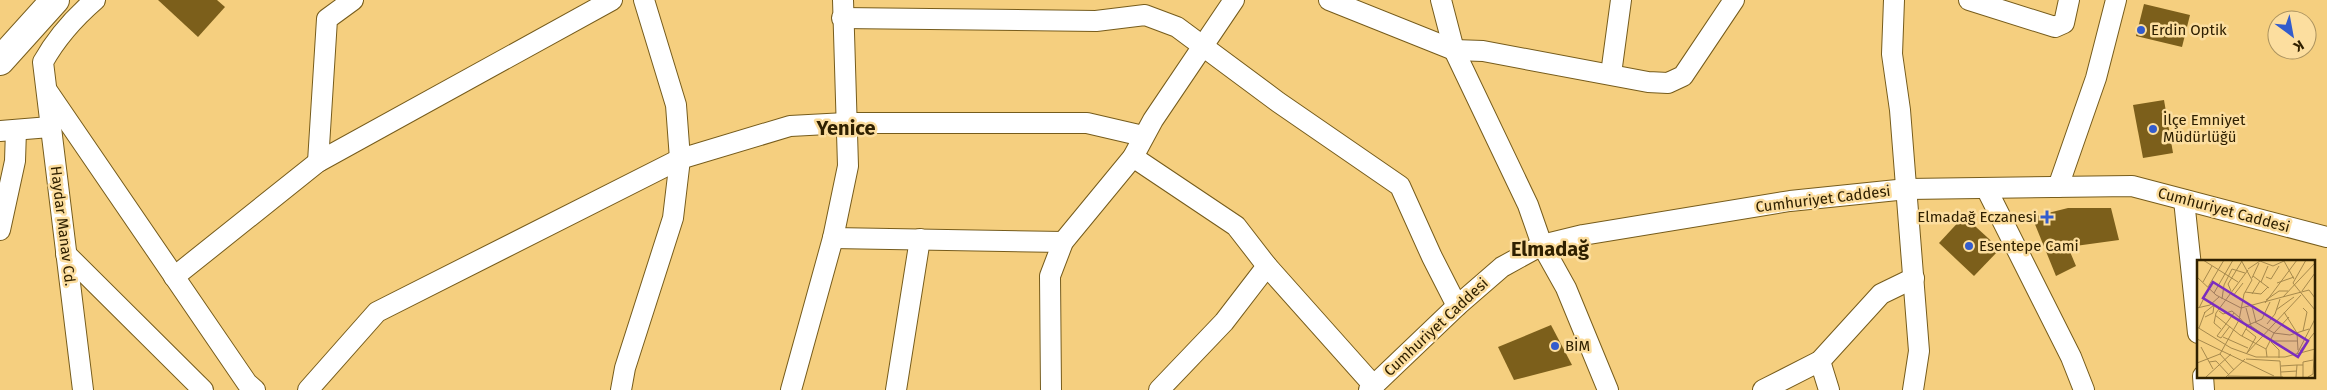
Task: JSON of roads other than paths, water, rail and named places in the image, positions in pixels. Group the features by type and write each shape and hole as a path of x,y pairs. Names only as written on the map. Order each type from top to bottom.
{"highway":[{"path":"0,61 59,8"}],"street":[{"path":"59,8 95,0"},
{"path":"318,162 326,19 353,0"},
{"path":"174,277 318,162 612,0"},
{"path":"621,390 625,368 673,218 680,159 676,105 644,0"},
{"path":"1051,390 1050,276 1063,242 1133,157 1143,136 1234,0"},
{"path":"1329,0 1454,50 1483,51 1648,82 1668,83 1683,76 1734,0"},
{"path":"1440,0 1454,50 1528,205 1542,245 1566,288 1608,390"},
{"path":"1611,74 1620,0"},
{"path":"1894,0 1892,54 1907,190 1919,351 1913,390"},
{"path":"1969,0 2055,27 2064,23 2069,0"},
{"path":"2058,187 2096,78 2116,0"},
{"name":"Haydar Manav Cd.","path":"59,8 54,42 43,62 83,390"},
{"path":"790,390 808,332 833,238 848,166 843,9 1096,21 1145,15 1177,27 1202,47 1400,186 1432,257 1457,306"},
{"path":"47,91 247,383 255,390"},
{"path":"308,390 377,312 680,159 790,126 846,123 1087,123 1143,136"},
{"path":"0,230 15,161 8,131 50,127"},
{"path":"1133,157 1236,226 1267,266 1371,388"},
{"name":"Cumhuriyet Caddesi","path":"1371,388 1457,306 1502,267 1542,245 1583,235 1790,201 1907,190 2132,186 2327,238"},
{"path":"1986,188 2070,357 2084,390"},
{"path":"2184,200 2197,324"},
{"path":"833,238 1063,242"},
{"path":"896,390 920,239"},
{"path":"66,254 203,390"},
{"path":"1159,390 1224,322 1267,266"},
{"path":"1763,390 1820,361 1881,294 1914,278"},
{"path":"1820,361 1829,390"}],"place":[{"name":"Erdin Optik","path":"2141,30"},
{"name":"İlçe Emniyet Müdürlüğü","path":"2153,129"},
{"name":"Elmadağ Eczanesi","path":"2047,217"},
{"name":"Esentepe Cami","path":"1969,246"},
{"name":"BİM","path":"1555,346"}],"district":[{"name":"Yenice","path":"846,128"},
{"name":"Elmadağ","path":"1550,249"}]}
